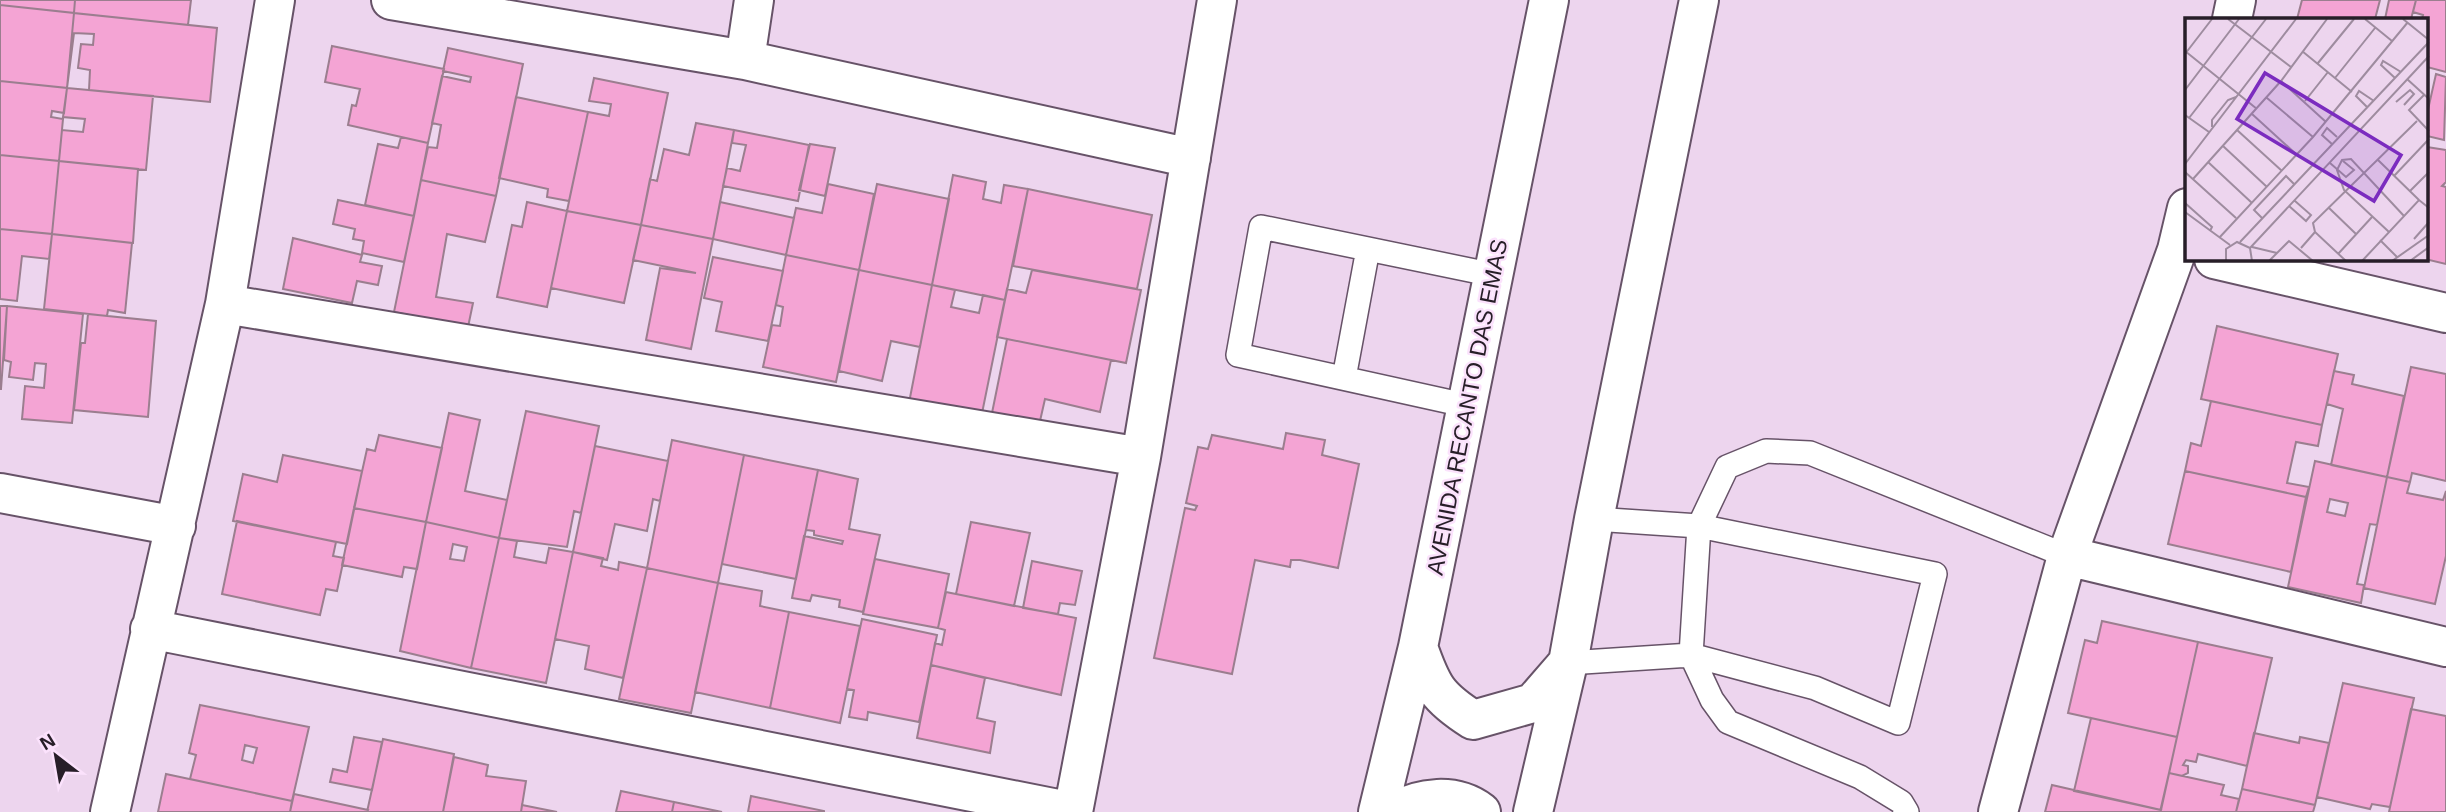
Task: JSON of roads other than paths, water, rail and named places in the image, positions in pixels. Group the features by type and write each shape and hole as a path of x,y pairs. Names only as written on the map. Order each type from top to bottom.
{"street":[{"path":"110,812 225,304 275,0"},
{"path":"391,0 746,60 1191,158"},
{"path":"746,60 754,0"},
{"path":"150,629 1073,812 1141,457 1217,0"},
{"name":"AVENIDA RECANTO DAS EMAS","path":"1378,812 1418,647 1469,405 1549,0"},
{"path":"1533,812 1569,663 1594,519 1699,0"},
{"path":"2232,18 2236,0"},
{"path":"1998,812 2067,556 2182,252 2185,226"},
{"path":"2223,261 2446,313"},
{"path":"225,304 1141,457"},
{"path":"0,493 176,526"},
{"path":"2067,556 2446,647"},
{"path":"1418,647 1427,673 1445,702 1474,720 1533,703 1569,663"},
{"path":"1393,812 1421,800 1449,798 1481,812"}],"lane":[{"path":"1469,405 1238,355 1261,227 1494,275"},
{"path":"1344,378 1368,249"},
{"path":"1907,812 1900,802 1860,777 1728,722 1712,700 1692,656 1699,526 1727,467 1766,451 1810,453 2067,556"},
{"path":"1569,663 1692,656 1815,688 1898,723 1935,574 1699,526 1594,519"}]}
